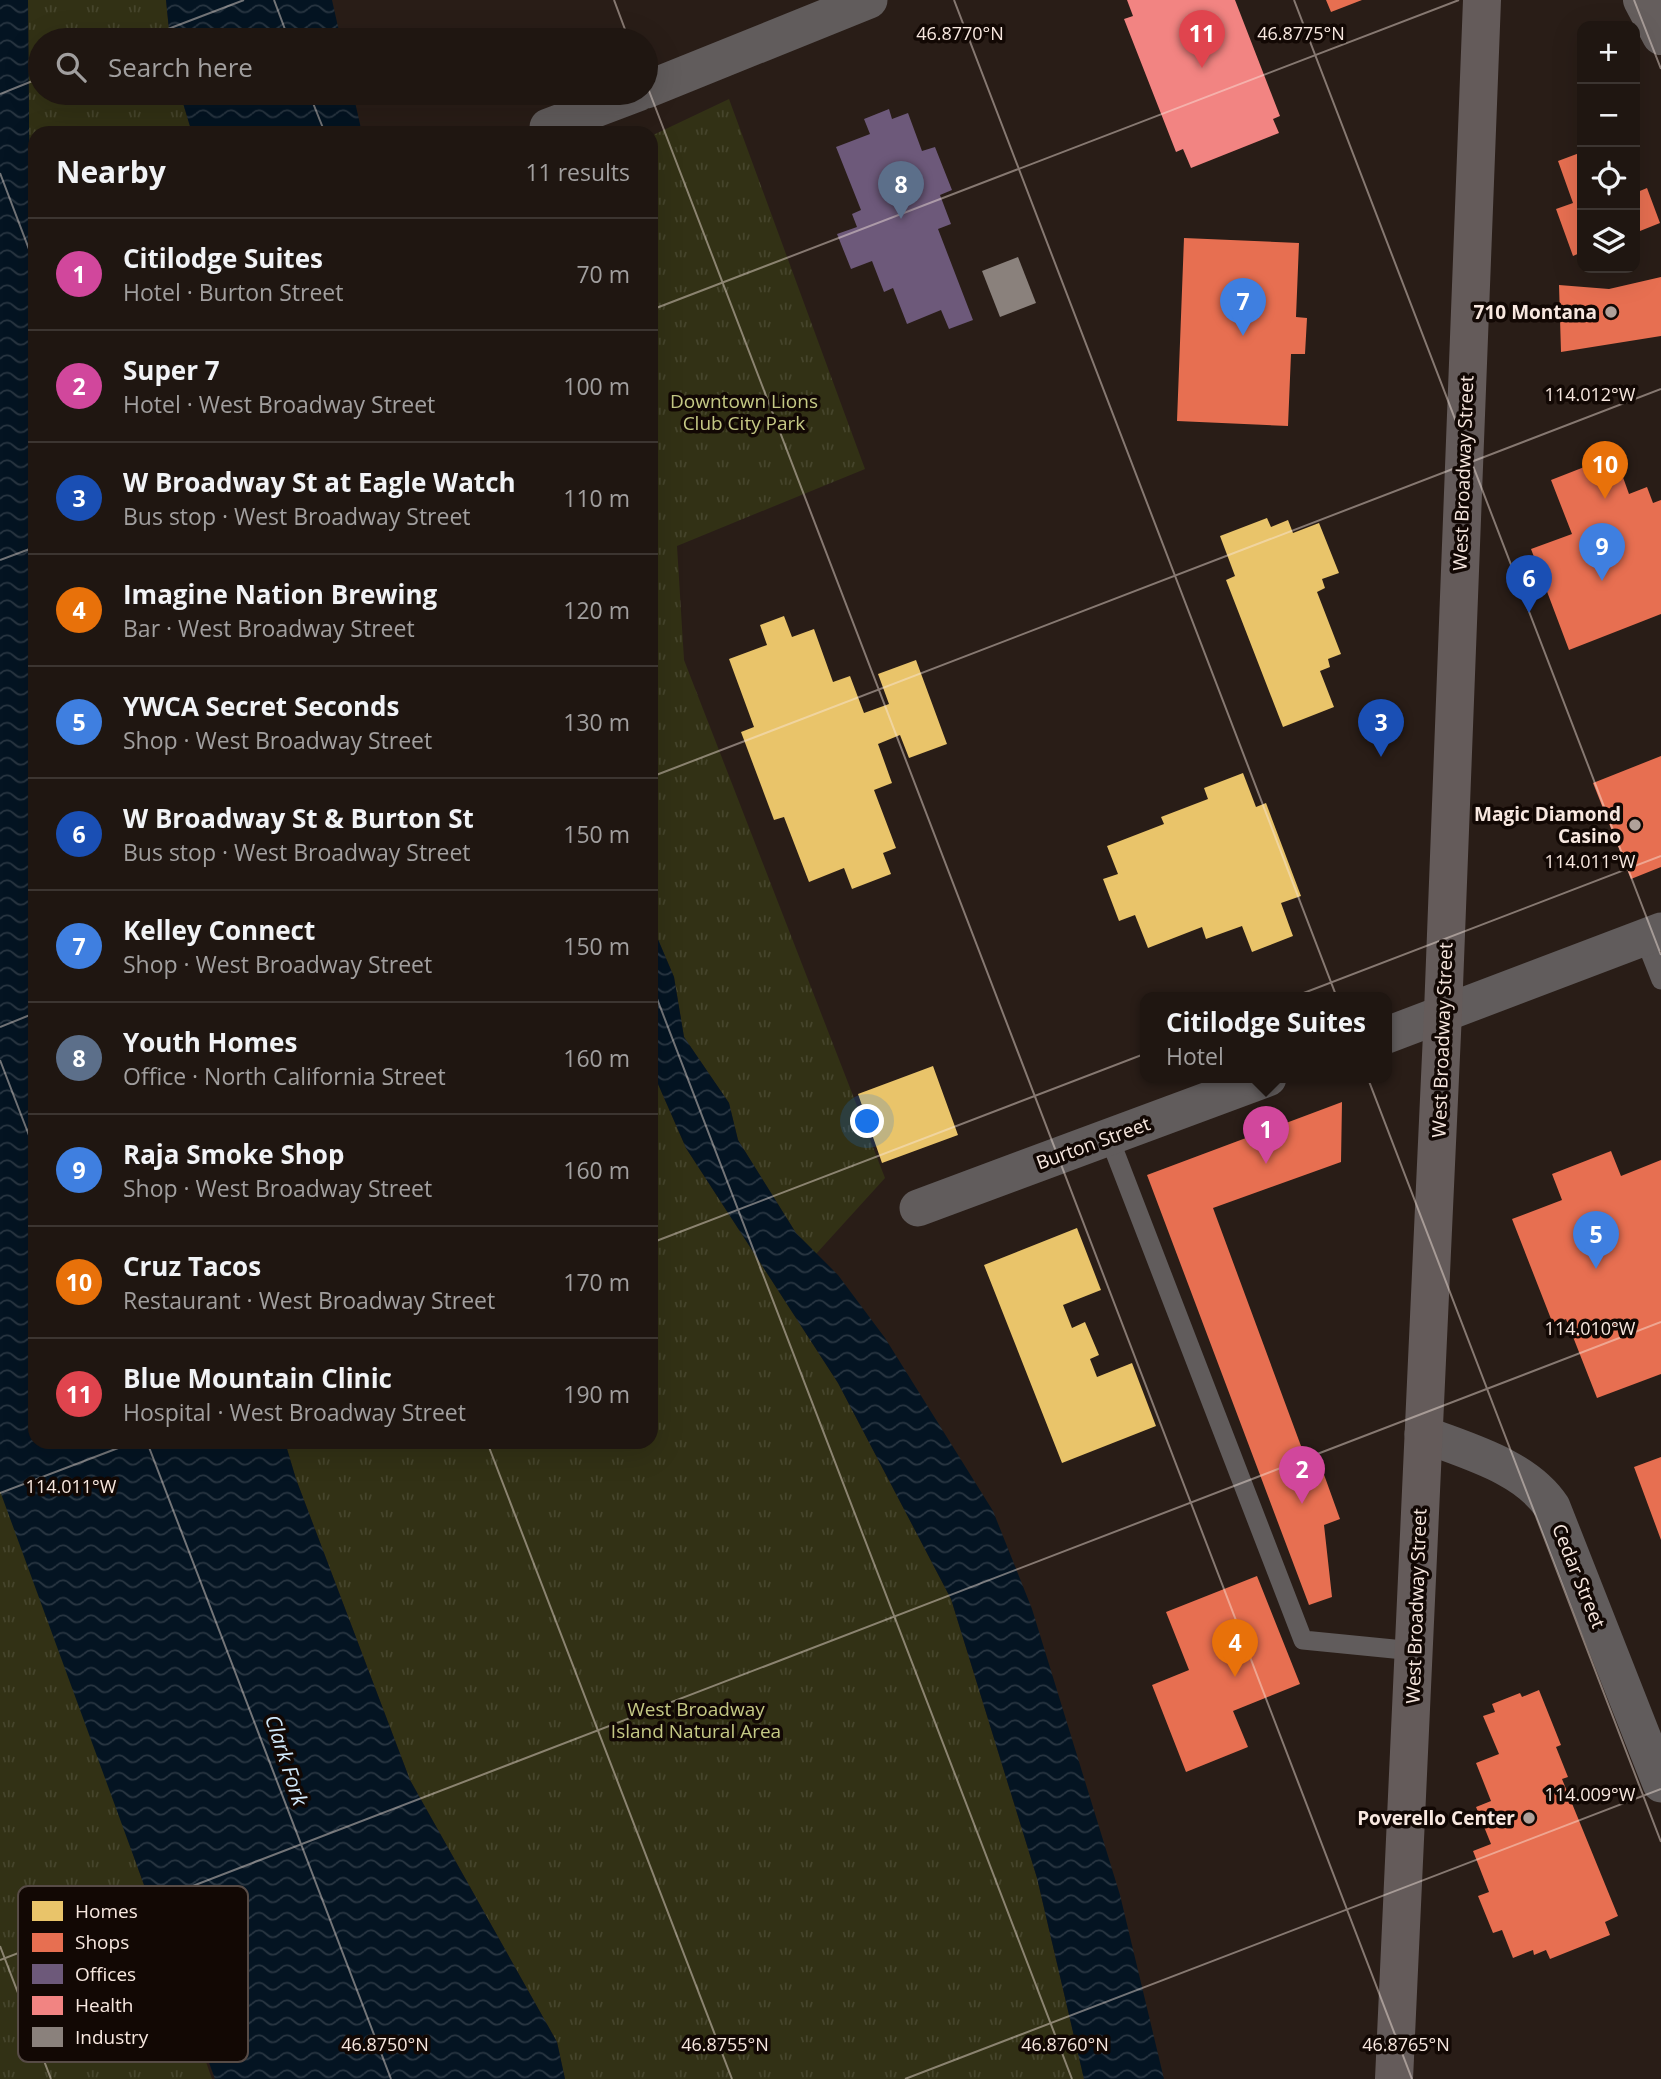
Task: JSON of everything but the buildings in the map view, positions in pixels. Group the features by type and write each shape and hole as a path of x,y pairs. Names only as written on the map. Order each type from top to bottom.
{"main road":[{"name":"West Broadway Street","path":"1394,2079 1443,1012 1482,0"},
{"path":"1642,0 1661,36"}],"street":[{"path":"658,85 869,0"},
{"path":"551,126 606,105"},
{"path":"1392,1033 1653,934"},
{"name":"Burton Street","path":"918,1208 1255,1083"},
{"name":"Cedar Street","path":"1423,1434 1528,1482 1552,1507 1661,1784"}],"lane":[{"path":"1653,934 1661,980"},
{"path":"1109,1137 1303,1640 1414,1651"}],"green space":[{"path":"28,0 166,0 169,28 28,28"},
{"name":"Downtown Lions Club City Park","path":"729,99 865,469 677,546 684,660 885,1178 816,1254 796,1233 738,1140 729,1103 684,1037 674,977 658,939 658,133"},
{"path":"29,105 184,105 190,126 29,126"},
{"name":"West Broadway Island Natural Area","path":"658,1084 686,1148 838,1383 951,1599 1037,1878 1084,2079 565,2079 557,2042 410,1780 287,1449 658,1449"},
{"path":"0,1475 144,1886 18,1886 18,2062 206,2062 212,2079 0,2079"}],"water":[{"name":"Clark Fork","path":"0,0 28,0 28,1449 287,1449 410,1780 557,2042 565,2079 215,2079 209,2062 248,2062 248,1886 144,1886 0,1491"},
{"path":"166,0 332,0 338,28 169,28"},
{"path":"184,105 356,105 360,126 190,126"},
{"path":"658,939 674,977 684,1037 729,1103 738,1140 796,1233 838,1275 885,1338 993,1511 1032,1609 1120,1895 1164,2079 1084,2079 1037,1878 951,1599 838,1383 686,1148 658,1084"}],"place":[{"name":"Blue Mountain Clinic","path":"1202,68"},
{"name":"Youth Homes","path":"901,219"},
{"name":"710 Montana","path":"1611,312"},
{"name":"Kelley Connect","path":"1243,336"},
{"name":"Cruz Tacos","path":"1605,499"},
{"name":"Raja Smoke Shop","path":"1602,581"},
{"name":"W Broadway St & Burton St","path":"1529,613"},
{"name":"W Broadway St at Eagle Watch","path":"1381,757"},
{"name":"Magic Diamond Casino","path":"1635,825"},
{"name":"Citilodge Suites","path":"1266,1164"},
{"name":"YWCA Secret Seconds","path":"1596,1269"},
{"name":"Super 7","path":"1302,1504"},
{"name":"Imagine Nation Brewing","path":"1235,1677"},
{"name":"Poverello Center","path":"1529,1818"}]}
